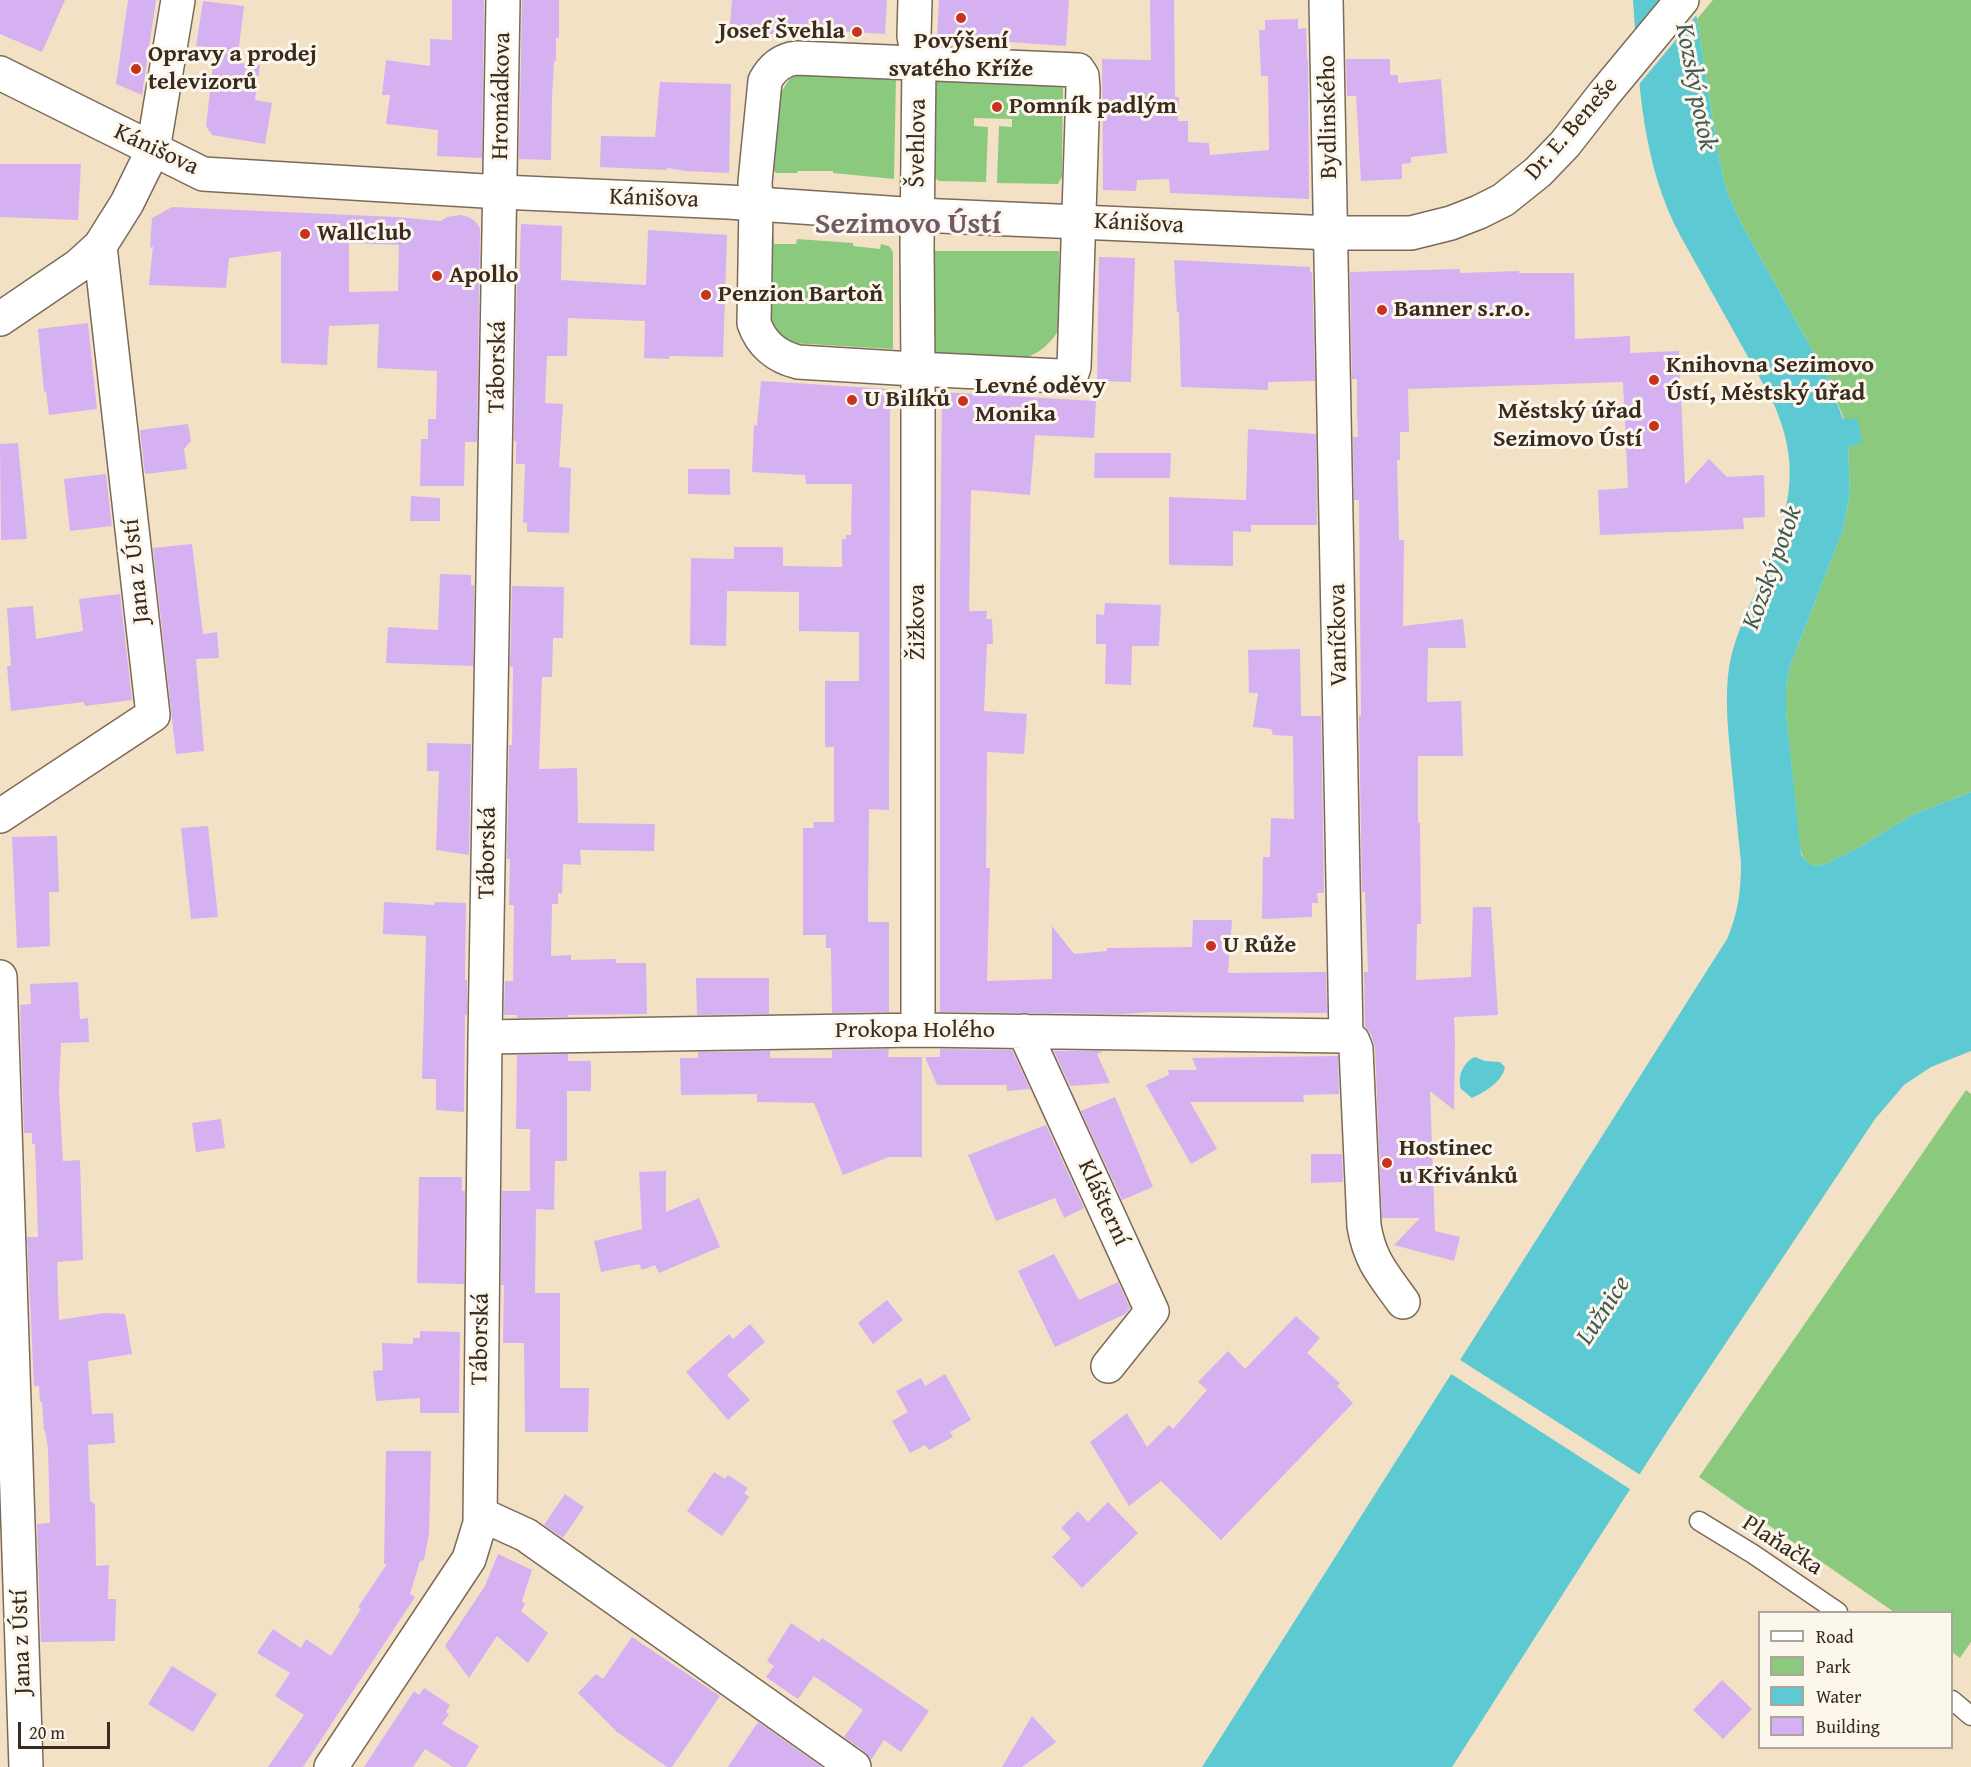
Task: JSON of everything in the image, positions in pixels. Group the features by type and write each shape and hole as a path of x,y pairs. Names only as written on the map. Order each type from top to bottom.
{"street":[{"path":"0,319 78,266 100,246 127,203 153,150 178,0"},
{"name":"Hromádkova","path":"501,192 503,0"},
{"name":"Švehlova","path":"915,0 914,36 919,63 918,215"},
{"name":"Bydlinského","path":"1326,0 1332,233"},
{"name":"Dr. E. Beneše","path":"1332,233 1411,233 1451,223 1503,200 1554,157 1682,0"},
{"path":"796,58 919,63 1066,68 1078,70 1083,80 1072,373 1060,376 798,362 788,360 771,349 758,333 754,323 755,182 765,81 771,70 787,60 796,58"},
{"name":"Kánišova","path":"0,73 203,174 918,215 1332,233"},
{"name":"Táborská","path":"331,1767 469,1559 478,1533 501,192"},
{"name":"Žižkova","path":"918,215 918,1030"},
{"name":"Vaníčkova","path":"1332,233 1346,1036"},
{"name":"Jana z Ústí","path":"0,816 153,715 100,246"},
{"name":"Jana z Ústí","path":"0,977 26,1767"},
{"name":"Prokopa Holého","path":"485,1037 918,1030 1346,1036"},
{"name":"Klášterní","path":"1024,1031 1152,1311 1108,1366"},
{"path":"1346,1036 1353,1041 1356,1049 1364,1226 1368,1247 1374,1262 1403,1302"},
{"path":"480,1514 526,1535 854,1767"}],"lane":[{"name":"Plaňačka","path":"1699,1521 1753,1554 1837,1611"},
{"path":"1953,1701 1971,1716"}],"green space":[{"path":"1713,0 1971,0 1971,792 1914,814 1856,849 1817,866 1804,859 1800,849 1786,711 1786,688 1790,666 1843,530 1850,493 1848,447 1861,443 1844,419 1827,376 1740,221 1727,191 1719,159 1697,19"},
{"path":"793,74 896,76 894,179 833,173 833,171 776,173 772,167 779,102 781,92"},
{"path":"933,80 1063,81 1062,177 1058,184 997,183 999,126 1012,127 1012,119 974,118 974,126 988,127 986,182 939,181 932,176"},
{"path":"765,237 774,237 774,244 796,244 797,239 853,243 853,246 880,249 881,244 889,246 893,252 893,349 791,343 780,336 769,323"},
{"path":"931,251 1059,251 1059,329 1056,334 1046,346 1028,357 932,355"},
{"path":"1966,1090 1971,1094 1971,1642 1960,1658 1953,1653 1953,1611 1893,1611 1699,1477"}],"water":[{"path":"1633,0 1694,0 1719,159 1727,191 1740,221 1827,376 1843,419 1858,419 1862,443 1848,447 1850,493 1843,530 1790,666 1786,688 1786,711 1801,854 1811,864 1817,866 1825,864 1856,849 1914,814 1971,792 1971,1051 1931,1067 1904,1085 1875,1119 1668,1430 1452,1767 1202,1767 1727,939 1736,911 1741,863 1728,720 1729,667 1739,632 1782,523 1788,500 1790,476 1788,452 1782,426 1771,398 1681,237 1657,180 1640,92"},
{"path":"1475,1057 1485,1061 1500,1062 1505,1067 1497,1082 1472,1098 1461,1089 1460,1080 1464,1066"}],"pier":[{"path":"1659,0 1697,0 1699,12 1636,88 1632,33"},
{"path":"1457,1358 1642,1476 1633,1491 1448,1372"}],"building":[{"path":"0,0 65,0 42,52 0,34"},
{"path":"128,0 156,0 142,95 116,84"},
{"path":"452,0 484,0 482,158 437,156 438,130 386,124 390,95 382,95 386,60 430,66 430,39 452,40"},
{"path":"522,0 559,0 559,38 556,38 552,97 551,160 519,159"},
{"path":"732,0 887,0 885,34 805,29 804,36 733,32 734,25 730,25"},
{"path":"939,0 1069,0 1066,46 937,37"},
{"path":"1150,0 1174,0 1175,97 1179,97 1178,121 1188,121 1188,142 1209,143 1210,155 1269,150 1268,76 1261,76 1259,30 1265,30 1265,20 1298,19 1298,29 1306,28 1309,199 1170,193 1169,179 1137,180 1136,191 1103,190 1102,59 1151,60"},
{"path":"203,1 244,6 237,63 260,65 255,100 272,103 265,144 212,135 206,126 215,48 196,46"},
{"path":"1346,59 1390,59 1390,75 1398,75 1398,83 1441,79 1447,153 1411,157 1411,163 1402,164 1402,179 1361,181 1356,96 1347,96"},
{"path":"660,82 731,84 729,173 667,168 667,170 600,167 601,136 655,137"},
{"path":"0,164 81,164 78,220 0,217"},
{"path":"172,207 441,221 447,217 460,215 476,222 480,228 477,442 465,442 464,486 420,486 421,439 428,439 428,419 436,419 437,371 377,368 379,324 329,326 327,365 281,363 281,251 229,258 226,288 149,285 153,246 150,248 152,218","holes":["349,243 399,245 398,291 349,292"]},
{"path":"521,224 562,226 561,280 646,285 648,230 727,235 723,357 644,358 645,321 568,318 567,356 547,356 545,403 563,404 559,467 571,468 569,533 527,532 527,522 523,523 525,464 516,464 516,441 514,441 517,279 519,282"},
{"path":"1099,257 1135,258 1131,382 1097,381"},
{"path":"1174,260 1310,267 1315,381 1268,382 1268,390 1181,387 1179,312 1177,312"},
{"path":"1460,269 1460,273 1519,271 1519,273 1574,273 1575,339 1630,336 1630,353 1679,351 1685,485 1709,459 1727,477 1764,475 1765,517 1743,518 1744,529 1600,535 1598,490 1628,488 1623,382 1408,389 1409,432 1400,432 1400,460 1397,460 1399,540 1404,540 1403,626 1463,619 1466,648 1428,648 1427,702 1461,701 1463,756 1418,756 1421,924 1417,924 1416,980 1471,977 1473,907 1491,907 1498,1015 1454,1017 1454,1110 1430,1091 1435,1231 1460,1237 1454,1261 1394,1245 1420,1218 1382,1218 1375,1048 1371,1034 1365,1026 1364,972 1368,972 1365,892 1362,892 1359,500 1354,500 1353,437 1358,437 1357,379 1352,379 1350,272"},
{"path":"88,323 97,409 49,415 46,391 44,392 38,329"},
{"path":"761,381 890,389 889,810 869,809 868,896 868,922 889,922 889,1012 832,1013 831,948 826,948 826,935 803,935 803,828 814,828 813,822 834,822 834,747 825,747 825,681 859,681 859,632 799,631 799,592 727,591 726,646 690,645 691,558 734,559 734,547 783,547 783,566 842,567 842,539 846,539 846,535 851,535 852,484 806,484 805,475 752,472 754,425 757,426"},
{"path":"942,392 1096,401 1094,438 1035,435 1030,495 971,490 969,611 987,611 986,619 992,619 993,644 987,644 984,711 1027,714 1024,754 987,752 986,868 990,868 987,981 1052,979 1052,926 1074,954 1107,951 1107,948 1192,947 1193,920 1232,920 1228,973 1326,972 1327,1013 940,1012"},
{"path":"188,424 191,441 184,449 187,469 145,474 140,430"},
{"path":"1248,429 1316,434 1317,525 1251,525 1251,532 1233,531 1233,566 1169,565 1169,497 1246,500"},
{"path":"18,443 27,539 1,540 0,444"},
{"path":"1095,453 1171,453 1170,478 1094,478"},
{"path":"688,469 730,469 730,495 688,494"},
{"path":"106,474 112,526 70,531 64,479"},
{"path":"411,496 440,498 440,521 410,521"},
{"path":"192,544 203,634 217,632 219,658 196,659 204,751 176,754 153,548"},
{"path":"440,574 471,575 471,585 474,585 473,666 386,663 388,627 438,630"},
{"path":"512,586 564,587 563,638 553,638 552,677 542,677 539,769 577,768 578,823 655,824 654,851 580,850 581,865 563,864 562,894 558,893 558,904 552,904 551,956 571,955 571,960 616,959 616,963 646,963 647,1014 517,1018 517,1015 504,1015 505,981 513,981 514,905 509,905 510,859 507,859 509,745 512,745 513,667 510,667"},
{"path":"120,594 132,700 85,706 84,702 11,711 7,666 11,666 7,608 33,606 36,639 83,631 79,599"},
{"path":"1105,603 1161,605 1159,646 1132,646 1131,685 1105,684 1106,644 1096,644 1096,614 1104,615"},
{"path":"1300,649 1301,716 1321,716 1324,893 1317,893 1318,903 1312,903 1312,917 1262,919 1263,857 1270,857 1271,818 1294,819 1293,736 1273,735 1271,729 1253,727 1258,693 1249,693 1248,650"},
{"path":"427,743 471,744 469,855 436,850 439,771 427,771"},
{"path":"208,826 218,917 191,919 181,828"},
{"path":"57,836 59,892 49,892 50,946 17,948 12,837"},
{"path":"384,902 434,905 435,902 466,903 467,1015 465,1015 464,1112 436,1110 436,1079 422,1079 426,936 383,934"},
{"path":"696,978 769,978 769,1014 697,1015"},
{"path":"78,982 80,1019 88,1018 89,1042 61,1043 59,1091 63,1161 80,1160 83,1260 57,1262 59,1320 104,1313 125,1314 132,1354 88,1361 92,1414 113,1413 115,1443 88,1445 90,1501 95,1504 96,1566 109,1565 108,1599 116,1599 115,1641 41,1642 37,1524 50,1523 48,1448 39,1386 34,1386 27,1237 38,1237 35,1144 32,1144 32,1133 24,1133 20,1005 31,1004 30,984"},
{"path":"889,1049 888,1057 922,1057 922,1157 889,1157 843,1175 814,1103 757,1102 757,1094 681,1095 680,1058 698,1058 698,1052 770,1051 770,1058 832,1058 832,1050"},
{"path":"940,1049 1012,1050 1030,1089 1007,1091 1007,1085 937,1085 925,1057 940,1057"},
{"path":"1054,1051 1103,1051 1097,1054 1110,1083 1070,1086"},
{"path":"568,1054 568,1061 591,1061 591,1091 567,1091 567,1161 555,1161 554,1210 536,1209 535,1293 560,1293 560,1388 589,1388 588,1432 525,1432 524,1343 503,1343 504,1285 501,1285 502,1191 530,1191 530,1129 516,1129 517,1055"},
{"path":"1338,1056 1339,1094 1303,1095 1304,1102 1190,1102 1217,1149 1191,1164 1146,1085 1169,1075 1168,1070 1197,1070 1192,1058"},
{"path":"1115,1097 1153,1187 1122,1200 1081,1111"},
{"path":"221,1119 225,1148 196,1152 192,1123"},
{"path":"1046,1125 1084,1208 1064,1218 1055,1198 996,1221 968,1155"},
{"path":"1311,1154 1342,1154 1343,1182 1311,1183"},
{"path":"666,1171 666,1212 699,1198 720,1247 659,1273 655,1265 642,1270 639,1264 601,1272 594,1241 642,1229 639,1172"},
{"path":"419,1177 462,1177 462,1191 465,1191 464,1284 417,1283"},
{"path":"1054,1254 1079,1300 1118,1282 1130,1308 1125,1314 1055,1347 1018,1271"},
{"path":"887,1300 903,1320 873,1344 858,1323"},
{"path":"1296,1316 1320,1338 1307,1353 1340,1383 1337,1386 1353,1403 1221,1540 1161,1481 1129,1506 1090,1442 1127,1413 1147,1447 1169,1425 1173,1429 1207,1390 1198,1382 1228,1351 1245,1369"},
{"path":"750,1324 765,1342 727,1375 750,1400 728,1420 686,1372 729,1334 733,1339"},
{"path":"420,1331 460,1332 459,1413 420,1413 420,1398 376,1401 373,1371 383,1370 382,1343 413,1344 413,1338 420,1338"},
{"path":"945,1374 971,1420 950,1432 953,1437 929,1450 925,1445 910,1453 892,1421 908,1412 896,1391 921,1378 925,1386"},
{"path":"386,1451 431,1451 429,1534 424,1560 420,1561 410,1594 415,1597 303,1767 268,1767 304,1715 275,1696 290,1673 257,1653 273,1629 301,1648 306,1639 331,1656 361,1609 358,1607 387,1564 384,1564"},
{"path":"714,1472 725,1479 728,1475 748,1488 744,1493 749,1497 722,1536 687,1511"},
{"path":"565,1494 584,1507 563,1538 544,1525"},
{"path":"1108,1502 1138,1533 1082,1588 1052,1557 1071,1538 1061,1528 1078,1511 1088,1522"},
{"path":"498,1554 532,1570 522,1601 525,1604 521,1611 548,1633 528,1663 497,1636 469,1678 445,1646 485,1586"},
{"path":"791,1623 819,1642 822,1638 929,1711 901,1752 884,1740 871,1760 865,1752 844,1737 863,1710 814,1676 798,1699 766,1677 774,1666 767,1661"},
{"path":"632,1637 720,1696 672,1767 667,1767 617,1732 578,1693 596,1674 603,1679"},
{"path":"172,1666 217,1694 193,1732 148,1704"},
{"path":"1722,1680 1752,1709 1723,1739 1693,1710"},
{"path":"424,1688 450,1705 446,1712 449,1714 442,1724 479,1746 466,1767 453,1767 425,1749 413,1767 364,1767 414,1691 419,1695"},
{"path":"1032,1716 1056,1742 1022,1767 1002,1767"},
{"path":"758,1722 822,1767 728,1767"}],"place":[{"name":"Povýšení svatého Kříže","path":"961,18"},
{"name":"Josef Švehla","path":"857,32"},
{"name":"Opravy a prodej televizorů","path":"136,69"},
{"name":"Pomník padlým","path":"997,107"},
{"name":"WallClub","path":"305,234"},
{"name":"Apollo","path":"437,276"},
{"name":"Penzion Bartoň","path":"706,295"},
{"name":"Banner s.r.o.","path":"1382,310"},
{"name":"Knihovna Sezimovo Ústí, Městský úřad","path":"1654,380"},
{"name":"U Bilíků","path":"852,400"},
{"name":"Levné oděvy Monika","path":"963,401"},
{"name":"Městský úřad Sezimovo Ústí","path":"1654,426"},
{"name":"U Růže","path":"1211,946"},
{"name":"Hostinec u Křivánků","path":"1387,1163"}],"district":[{"name":"Sezimovo Ústí","path":"908,225"}],"water label":[{"name":"Kozský potok","path":"1695,87"},
{"name":"Kozský potok","path":"1773,568"},
{"name":"Lužnice","path":"1604,1311"}]}
